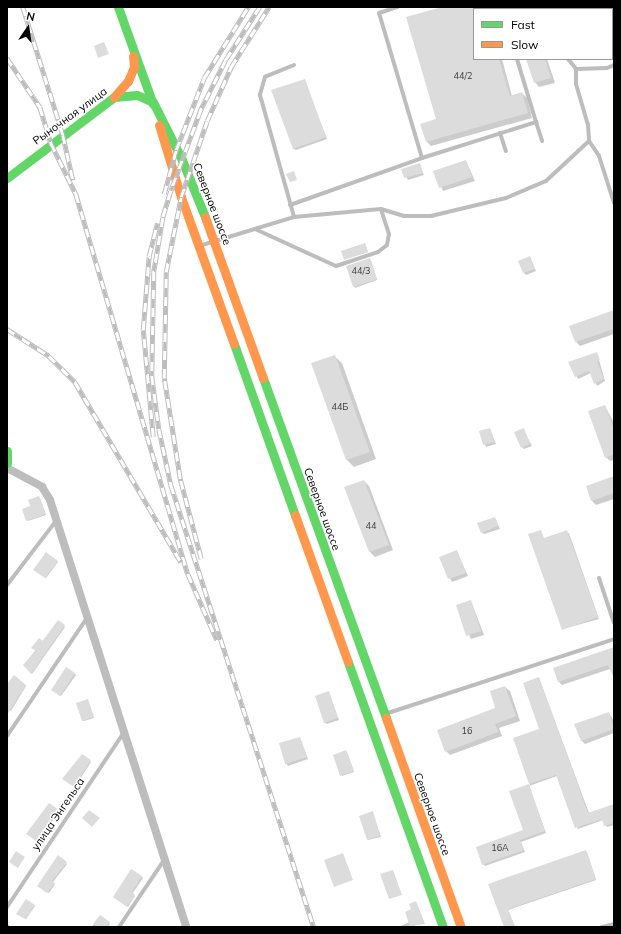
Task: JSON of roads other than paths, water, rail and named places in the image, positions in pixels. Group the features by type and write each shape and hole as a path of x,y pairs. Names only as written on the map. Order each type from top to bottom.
{"main road":[{"name":"Северное шоссе","path":"118,7 153,102 199,246 368,720 444,927"},
{"path":"114,97 128,81 134,68 132,46"},
{"name":"Рыночная улица","path":"7,178 114,97 137,94 153,102"},
{"name":"Северное шоссе","path":"153,102 182,160 214,241 383,715 461,927"},
{"path":"7,451 7,463"},
{"path":"368,720 383,715"}],"street":[{"path":"7,468 46,491 166,858 186,927"}],"lane":[{"path":"398,7 379,13 422,158"},
{"path":"517,60 542,141"},
{"path":"569,60 576,69 576,84 588,125 589,141 599,156 614,203"},
{"path":"294,65 265,77 260,94 294,217"},
{"path":"576,69 608,68 614,65"},
{"path":"290,204 422,158 536,122"},
{"path":"500,133 506,151"},
{"path":"199,246 294,217 381,210 404,216 431,216 506,198 546,182 589,141"},
{"path":"255,229 336,266 378,252 387,245 389,234 381,210"},
{"path":"7,585 56,520"},
{"path":"599,578 614,623"},
{"path":"7,736 87,618"},
{"path":"383,715 614,639"},
{"name":"улица Энгельса","path":"7,907 124,732"},
{"path":"119,927 166,858"},
{"path":"602,927 614,924"}],"railway":[{"path":"23,7 63,135 73,180"},
{"path":"164,194 176,150 204,78 248,7"},
{"path":"260,7 226,60 201,110 171,191 163,218 154,272 152,376 159,429 171,485 314,927"},
{"path":"201,559 180,479 164,378 166,272 181,197 207,121 231,67 269,7"},
{"path":"7,58 40,107 51,143 76,194 188,574 217,640"},
{"path":"153,437 143,330 149,256 157,223"},
{"path":"7,329 49,356 75,382 181,562"}]}
